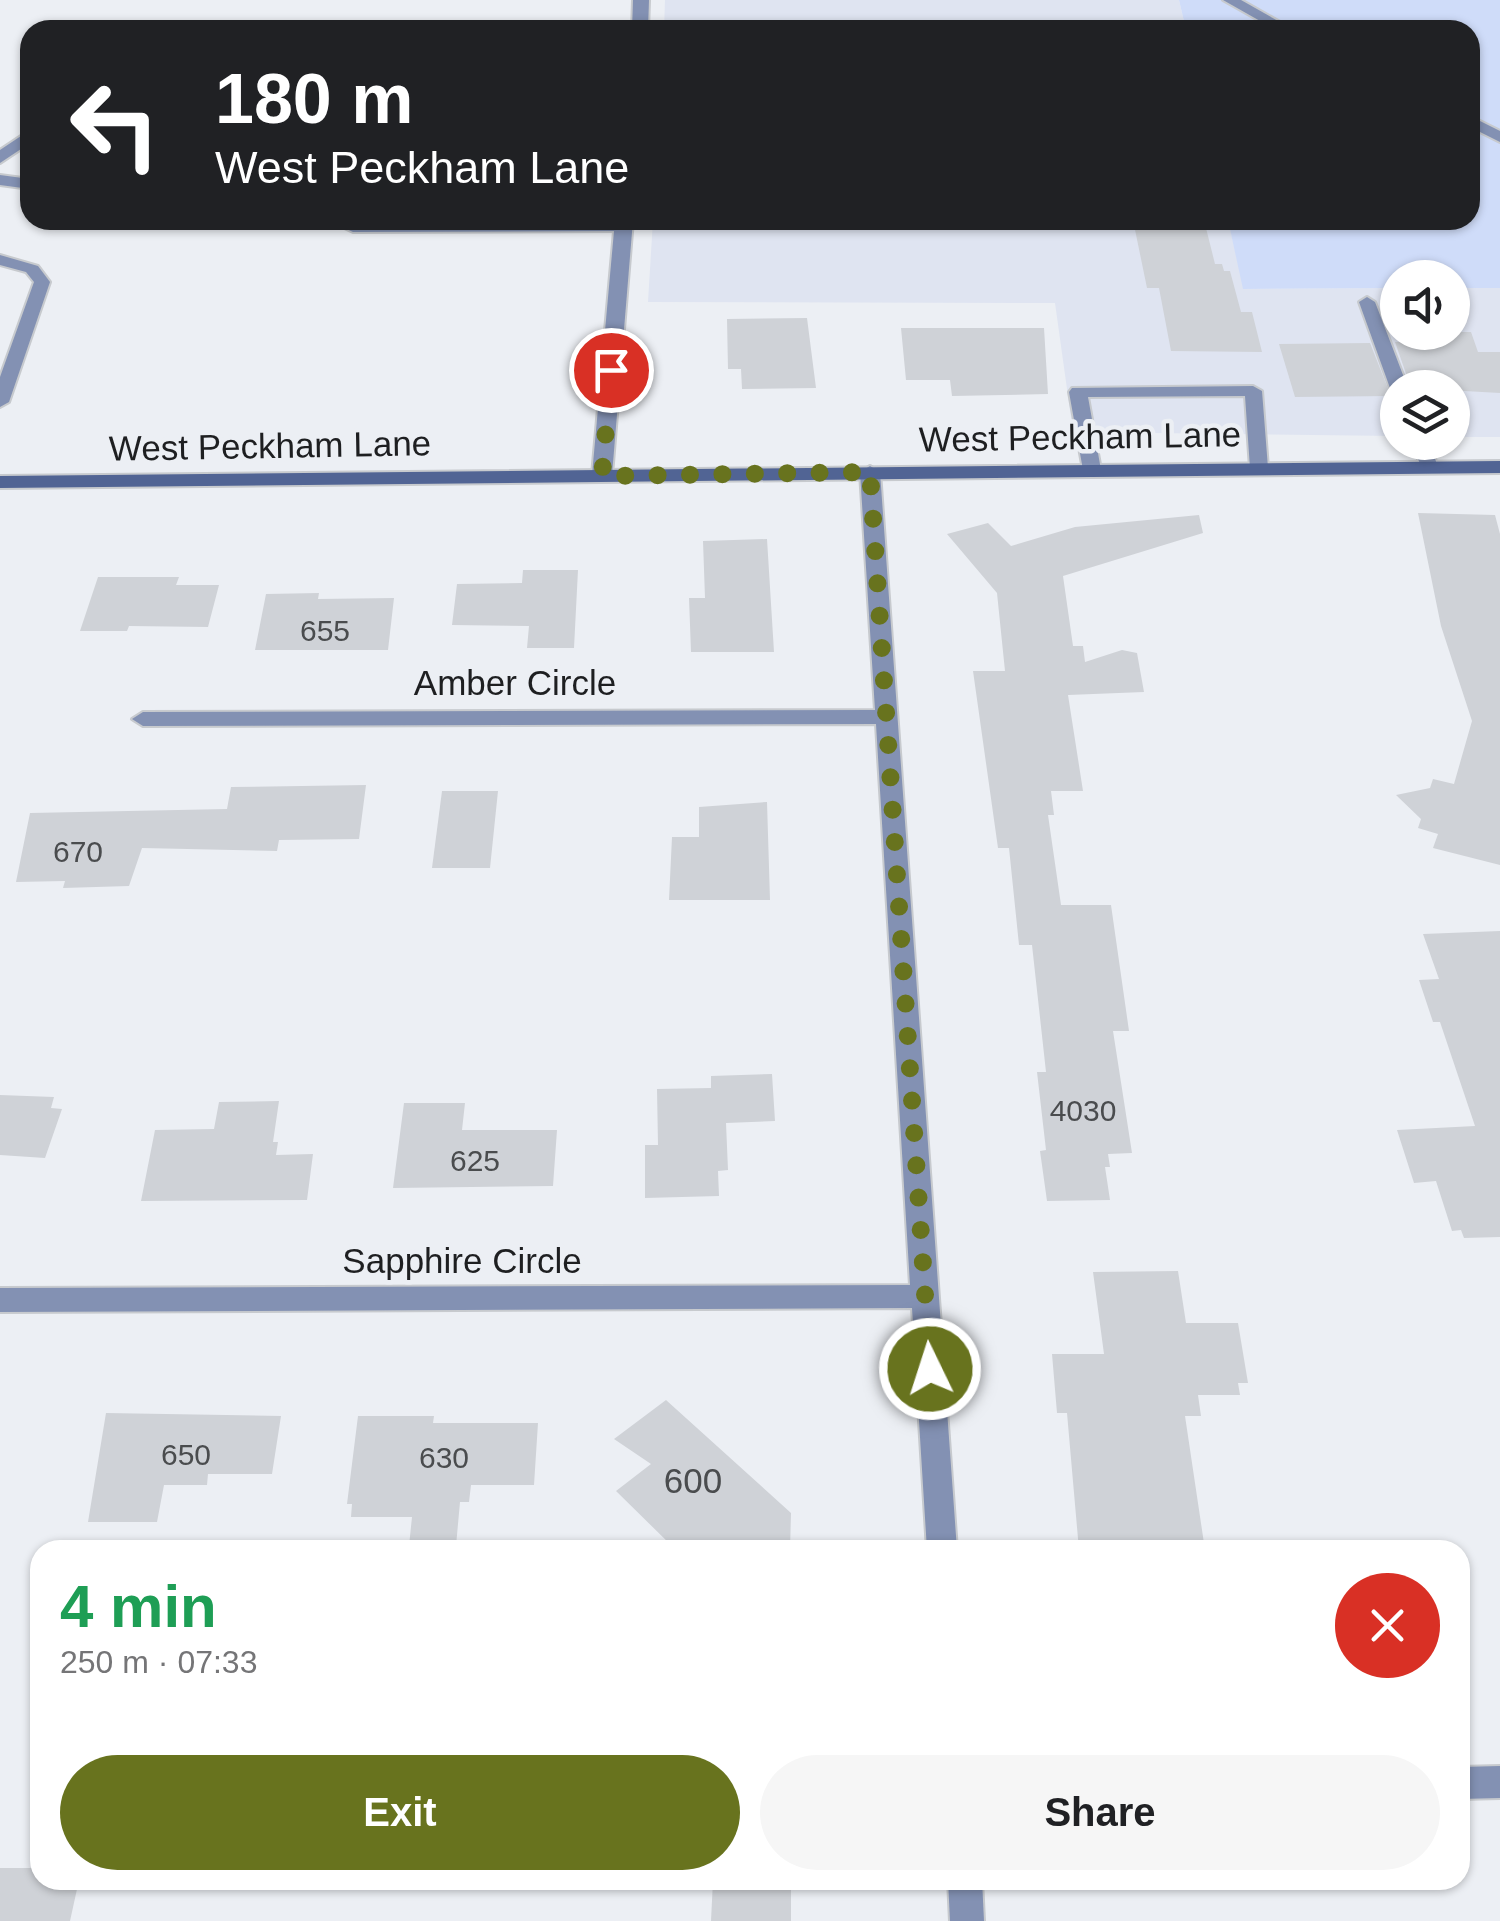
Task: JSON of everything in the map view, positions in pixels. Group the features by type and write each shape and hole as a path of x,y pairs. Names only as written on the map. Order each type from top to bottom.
{"street":[{"path":"0,158 20,143"},
{"path":"602,476 623,230"},
{"name":"West Peckham Lane","path":"0,482 1500,467"},
{"path":"870,472 941,1540"},
{"name":"Amber Circle","path":"143,719 886,717"},
{"name":"Sapphire Circle","path":"0,1300 925,1296"},
{"path":"1470,1783 1500,1782"},
{"path":"966,1890 968,1921"}],"lane":[{"path":"1230,0 1268,20"},
{"path":"0,260 32,269 42,282 0,402"},
{"path":"1367,302 1392,370"},
{"path":"1092,470 1078,392 1253,390 1260,468"},
{"path":"1426,460 1429,467"}],"shaded area":[{"path":"665,0 1179,0 1184,20 664,20"},
{"path":"1179,0 1500,0 1500,288 1470,288 1470,260 1380,260 1380,288 1243,289 1230,230 1480,230 1480,20 1184,20"},
{"path":"652,230 1230,230 1244,289 1380,288 1380,350 1470,350 1470,288 1500,288 1500,437 1470,437 1470,370 1380,370 1380,436 1073,432 1055,303 648,302"}],"building":[{"path":"1135,230 1206,230 1215,264 1230,271 1241,312 1252,312 1262,352 1171,351 1159,288 1147,288"},
{"path":"807,318 816,388 742,389 741,369 728,369 727,319"},
{"path":"901,328 1044,328 1048,394 952,396 950,380 906,380"},
{"path":"1471,332 1478,352 1500,352 1500,393 1470,391 1470,370 1405,370 1398,350 1470,350"},
{"path":"1370,343 1381,370 1380,396 1295,397 1279,344"},
{"path":"1418,513 1495,515 1500,534 1500,865 1433,848 1438,834 1418,828 1421,819 1396,795 1430,788 1433,779 1454,784 1472,721 1441,626"},
{"path":"1199,515 1203,533 1063,576 1073,646 1083,646 1085,662 1122,650 1137,653 1144,692 1068,695 1083,791 1051,791 1054,815 1048,815 1061,905 1111,905 1129,1031 1113,1031 1132,1153 1108,1154 1110,1167 1105,1167 1110,1200 1047,1201 1040,1151 1046,1150 1037,1072 1046,1072 1032,945 1019,945 1009,848 998,848 973,671 1005,671 997,593 947,534 988,523 1011,546 1075,527"},
{"path":"767,539 774,652 691,652 689,598 705,598 703,541"},
{"path":"523,570 578,570 574,648 527,648 529,626 452,625 457,584 522,583"},
{"path":"98,577 179,577 176,585 219,585 208,627 129,626 127,631 80,631"},
{"path":"319,593 318,599 394,598 388,650 255,650 266,594"},
{"path":"366,785 359,839 279,840 277,851 142,848 129,886 63,888 65,881 16,882 30,813 227,809 231,787"},
{"path":"442,791 498,791 490,868 432,868"},
{"path":"767,802 770,900 669,900 672,837 699,837 699,807"},
{"path":"1500,931 1500,1237 1464,1238 1461,1230 1452,1231 1436,1181 1414,1183 1397,1130 1475,1126 1440,1022 1433,1022 1419,980 1439,979 1423,934"},
{"path":"772,1074 775,1121 726,1123 728,1170 718,1171 719,1196 645,1198 645,1145 658,1145 657,1089 711,1088 711,1076"},
{"path":"0,1095 54,1097 51,1108 62,1109 45,1158 0,1155"},
{"path":"279,1101 273,1142 278,1142 276,1155 313,1154 307,1200 141,1201 155,1130 214,1129 219,1102"},
{"path":"404,1103 465,1103 462,1130 557,1130 553,1186 393,1188"},
{"path":"1178,1271 1186,1323 1238,1323 1248,1383 1238,1383 1240,1395 1198,1395 1201,1416 1185,1416 1204,1540 1078,1540 1067,1413 1057,1413 1052,1354 1104,1354 1093,1272"},
{"path":"666,1400 791,1513 790,1540 666,1540 616,1491 651,1464 614,1439"},
{"path":"106,1413 281,1416 272,1474 208,1474 207,1485 164,1485 157,1522 88,1522"},
{"path":"358,1416 434,1416 433,1423 538,1423 534,1485 471,1485 469,1502 460,1502 457,1540 410,1540 412,1517 351,1517 352,1504 347,1504"},
{"path":"0,1868 30,1868 30,1890 77,1890 70,1921 0,1921"},
{"path":"713,1890 791,1890 791,1921 711,1921"}],"route":[{"path":"611,370 602,476 870,472 930,1369"}]}
